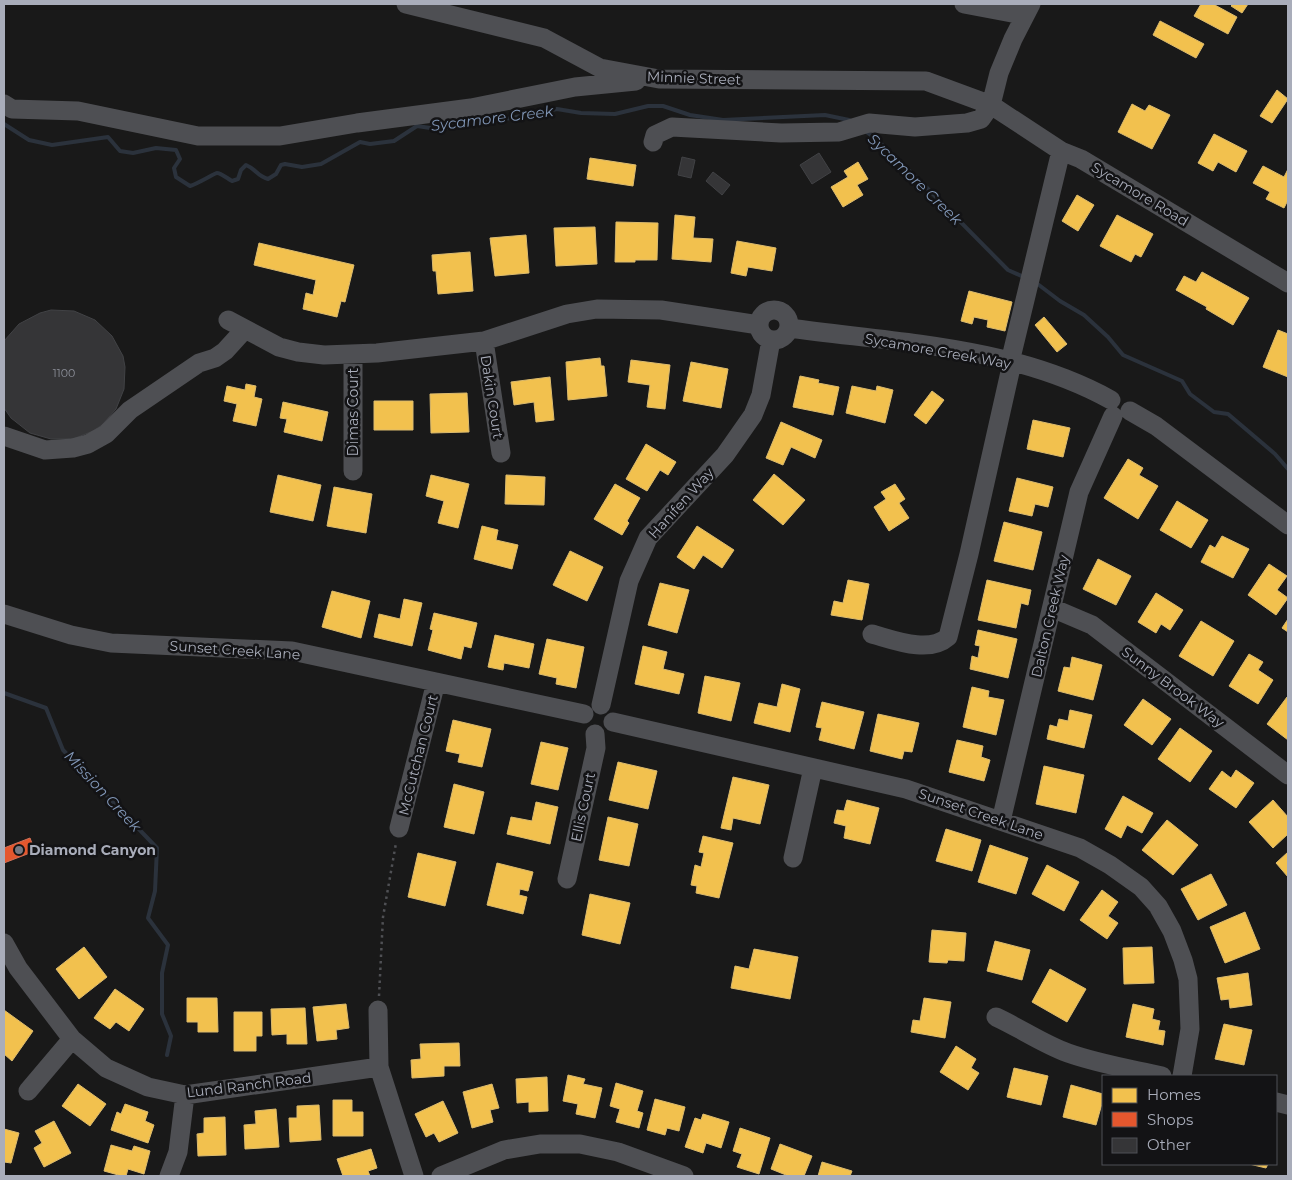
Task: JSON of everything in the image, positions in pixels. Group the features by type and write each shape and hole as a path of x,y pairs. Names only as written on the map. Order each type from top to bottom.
{"street":[{"name":"Minnie Street","path":"406,4 544,38 600,68 659,79 926,81 991,105"},
{"path":"964,4 1017,14 1028,10"},
{"path":"653,142 655,135 672,127 781,133 839,132 868,124 915,127 967,124 981,119 991,105 999,73 1028,10"},
{"path":"4,104 12,109 78,111 198,136 280,136 357,123 470,108 575,87 659,79"},
{"name":"Sycamore Road","path":"991,105 1061,151 1081,159 1288,283"},
{"path":"872,634 921,645 942,642 948,637 969,554 1011,362 1061,151"},
{"path":"228,320 279,347 298,352 324,355 426,349 484,341 567,314 597,309 661,310 759,325"},
{"path":"777,310 785,314 788,319 789,328 784,338 771,340 762,334 759,325 764,314 777,310"},
{"name":"Sycamore Creek Way","path":"789,328 982,355 1076,382 1118,409 1156,426 1288,524"},
{"path":"4,436 45,450 74,448 88,444 106,434 130,410 199,362 216,358 245,329"},
{"name":"Hanifen Way","path":"601,705 629,581 648,538 725,455 753,415 761,396 771,340"},
{"name":"Dakin Court","path":"484,341 501,453"},
{"name":"Dimas Court","path":"353,354 353,470"},
{"name":"Dalton Creek Way","path":"1001,821 1078,492 1118,409"},
{"name":"Sunny Brook Way","path":"1052,608 1092,626 1288,775"},
{"name":"Sunset Creek Lane","path":"4,614 71,635 111,643 292,651 584,714"},
{"name":"McCutchan Court","path":"399,828 436,682"},
{"path":"601,705 612,713 613,722 608,732 600,735 586,728 583,719 584,714 591,706 601,705"},
{"name":"Sunset Creek Lane","path":"613,722 906,789 1080,848 1110,864 1141,887 1158,906 1172,931 1183,960 1188,979 1190,1029 1182,1075"},
{"name":"Ellis Court","path":"567,878 596,748 595,734"},
{"path":"793,858 813,768"},
{"name":"Lund Ranch Road","path":"4,943 18,968 72,1039 106,1068 148,1086 185,1095 379,1067"},
{"path":"378,1010 379,1067 414,1176"},
{"path":"996,1017 1044,1043 1068,1053 1094,1061 1157,1075"},
{"path":"28,1091 72,1039"},
{"path":"169,1176 178,1152 185,1095"},
{"path":"441,1176 504,1150 548,1144 580,1144 618,1152 684,1176"}],"path":[{"path":"378,1010 383,917 399,828"}],"building: Homes":[{"path":"1201,4 1213,4 1237,17 1228,34 1194,16"},
{"path":"1233,4 1248,4 1242,13 1231,6"},
{"path":"1160,21 1204,44 1196,58 1153,35"},
{"path":"1277,90 1288,99 1272,123 1260,116"},
{"path":"1132,104 1145,111 1149,105 1170,115 1152,149 1118,132"},
{"path":"1214,134 1247,151 1236,172 1218,162 1213,171 1198,163"},
{"path":"590,158 636,165 633,186 587,179"},
{"path":"858,162 868,179 857,185 863,195 843,207 831,187 848,177 844,171"},
{"path":"1263,166 1284,177 1288,169 1288,200 1284,208 1266,199 1270,192 1253,183"},
{"path":"1077,195 1094,205 1078,231 1062,221"},
{"path":"675,215 695,217 693,238 713,239 711,262 672,259"},
{"path":"1117,215 1153,234 1141,257 1135,254 1131,262 1100,246"},
{"path":"616,222 658,223 657,260 615,262"},
{"path":"595,227 597,264 556,266 554,228"},
{"path":"526,235 529,273 495,276 490,238"},
{"path":"737,241 776,248 772,271 748,267 746,276 731,273"},
{"path":"259,243 354,265 345,302 341,301 337,317 303,309 306,293 313,295 316,280 254,265"},
{"path":"470,252 473,291 438,294 436,271 433,271 432,255"},
{"path":"1202,272 1249,298 1233,325 1206,309 1207,307 1176,290 1184,276 1196,282"},
{"path":"969,291 1012,302 1005,331 987,327 988,320 974,317 972,324 961,321"},
{"path":"1044,317 1067,344 1057,352 1035,325"},
{"path":"1278,330 1288,334 1288,377 1263,367"},
{"path":"600,358 601,366 604,366 607,396 568,400 566,362"},
{"path":"631,360 670,365 665,409 647,407 650,385 628,382"},
{"path":"691,362 728,369 721,408 683,401"},
{"path":"800,376 819,380 818,383 839,387 833,415 793,407"},
{"path":"550,377 554,420 536,422 534,402 514,405 511,382"},
{"path":"246,384 256,386 254,397 262,399 256,426 233,421 237,404 224,401 227,386 245,390"},
{"path":"852,386 876,391 877,386 893,390 885,423 846,413"},
{"path":"932,391 944,400 926,424 914,415"},
{"path":"467,393 469,432 431,433 430,394"},
{"path":"374,401 413,401 413,430 374,430"},
{"path":"283,402 328,412 322,441 284,432 287,419 280,418"},
{"path":"1033,420 1070,428 1063,457 1027,449"},
{"path":"781,422 822,440 815,458 791,447 783,465 766,458"},
{"path":"646,444 676,462 668,475 660,470 647,491 626,479"},
{"path":"1128,459 1143,468 1139,475 1158,486 1138,519 1104,498"},
{"path":"774,474 805,500 783,525 753,500"},
{"path":"278,475 321,485 313,521 270,512"},
{"path":"431,475 469,484 458,528 438,523 444,501 426,496"},
{"path":"506,475 545,477 544,505 505,504"},
{"path":"1017,478 1053,487 1048,507 1035,504 1032,516 1009,511"},
{"path":"615,484 640,498 627,521 629,523 622,535 594,519"},
{"path":"895,484 905,499 899,503 909,518 889,531 874,507 886,499 881,492"},
{"path":"334,487 372,494 366,533 327,526"},
{"path":"1177,501 1208,520 1191,548 1160,530"},
{"path":"1004,522 1042,532 1033,570 994,561"},
{"path":"482,526 498,530 496,540 518,545 512,569 474,559"},
{"path":"697,526 734,550 722,568 703,555 694,569 677,557"},
{"path":"1222,536 1249,549 1233,578 1201,562 1210,545 1215,548"},
{"path":"570,551 603,567 587,601 553,585"},
{"path":"1098,559 1131,576 1116,605 1083,589"},
{"path":"1269,564 1287,576 1277,590 1288,598 1276,615 1248,595"},
{"path":"848,580 869,584 862,620 831,615 834,601 843,603"},
{"path":"987,580 1031,590 1028,605 1021,603 1016,628 978,620"},
{"path":"660,583 689,590 677,633 648,625"},
{"path":"332,591 370,601 361,638 322,627"},
{"path":"1156,593 1183,610 1170,630 1161,624 1156,633 1138,622"},
{"path":"404,599 422,603 412,646 374,637 379,614 400,619"},
{"path":"434,613 477,623 471,648 464,646 461,659 428,650 433,630 430,629"},
{"path":"1288,619 1288,632 1282,628"},
{"path":"1201,621 1234,641 1213,676 1179,656"},
{"path":"978,630 1017,639 1008,678 970,669 972,656 978,658 980,646 975,645"},
{"path":"495,635 534,644 529,668 504,663 503,670 488,667"},
{"path":"547,639 584,647 576,688 556,684 557,678 539,674"},
{"path":"643,646 667,652 663,669 684,674 679,694 635,684"},
{"path":"1249,654 1263,662 1258,670 1273,680 1258,704 1229,686"},
{"path":"1072,657 1102,665 1093,700 1058,691 1064,667 1070,668"},
{"path":"705,676 740,683 731,721 698,713"},
{"path":"782,684 800,689 790,732 754,723 759,703 777,707"},
{"path":"972,687 989,691 988,697 1004,700 996,735 963,727"},
{"path":"1288,698 1288,740 1267,724"},
{"path":"1143,699 1171,719 1152,745 1124,725"},
{"path":"822,702 864,712 854,749 819,740 822,728 816,727"},
{"path":"1070,710 1092,715 1084,748 1047,739 1050,725 1057,727 1059,719 1068,721"},
{"path":"878,714 919,723 912,752 904,751 902,759 870,751"},
{"path":"453,720 491,729 482,767 458,762 460,754 446,751"},
{"path":"1180,728 1212,751 1190,782 1158,759"},
{"path":"957,740 983,746 981,757 990,760 984,781 949,772"},
{"path":"541,742 568,748 558,790 531,784"},
{"path":"618,762 657,771 648,809 609,800"},
{"path":"1044,766 1084,775 1076,813 1036,804"},
{"path":"1236,770 1254,783 1236,808 1209,789 1222,771 1231,778"},
{"path":"733,777 769,785 760,824 733,818 731,830 721,828"},
{"path":"454,784 484,792 474,834 444,827"},
{"path":"1123,796 1153,813 1142,833 1127,825 1121,838 1105,829"},
{"path":"847,800 879,808 870,844 844,838 846,826 834,823 837,810 844,811"},
{"path":"1273,800 1288,817 1288,834 1273,848 1249,822"},
{"path":"536,802 558,807 550,844 507,834 511,817 532,821"},
{"path":"608,817 638,824 629,866 599,860"},
{"path":"1167,820 1198,845 1173,875 1142,850"},
{"path":"946,829 981,840 972,871 936,861"},
{"path":"703,836 733,843 719,898 696,893 697,886 691,885 695,865 701,867 704,853 699,852"},
{"path":"990,845 1028,858 1016,894 978,882"},
{"path":"1288,852 1288,877 1276,863"},
{"path":"418,853 456,862 445,906 408,897"},
{"path":"497,863 533,872 528,891 520,889 519,895 527,897 523,914 487,905"},
{"path":"1047,865 1079,882 1064,911 1032,894"},
{"path":"1211,874 1227,905 1198,920 1181,889"},
{"path":"1102,890 1118,902 1108,916 1118,923 1107,939 1080,920"},
{"path":"590,894 630,903 620,944 582,935"},
{"path":"1245,912 1260,949 1225,963 1210,927"},
{"path":"932,930 966,933 964,961 948,960 947,963 929,962"},
{"path":"995,941 1030,950 1022,980 987,971"},
{"path":"84,947 107,977 79,999 56,969"},
{"path":"1152,947 1154,983 1124,984 1123,948"},
{"path":"754,949 798,957 790,999 731,988 735,966 749,969"},
{"path":"1050,969 1086,989 1067,1022 1032,1002"},
{"path":"1248,973 1252,1005 1230,1008 1229,999 1221,1000 1217,978"},
{"path":"115,989 144,1009 129,1031 116,1022 110,1029 94,1018"},
{"path":"187,998 217,998 218,1032 198,1032 198,1022 187,1022"},
{"path":"924,998 951,1002 945,1038 911,1032 913,1020 920,1021"},
{"path":"346,1004 349,1028 336,1030 337,1039 317,1041 313,1007"},
{"path":"1133,1004 1154,1009 1152,1019 1160,1021 1158,1030 1165,1031 1163,1045 1126,1037"},
{"path":"305,1008 307,1044 287,1044 287,1034 272,1035 271,1009"},
{"path":"4,1010 33,1031 12,1061 4,1054"},
{"path":"234,1012 262,1012 262,1036 256,1036 256,1051 234,1051"},
{"path":"1224,1024 1252,1030 1244,1065 1215,1059"},
{"path":"459,1043 460,1066 444,1066 444,1076 412,1078 411,1060 421,1059 420,1044"},
{"path":"956,1046 976,1059 971,1068 979,1073 968,1090 940,1072"},
{"path":"1014,1068 1048,1076 1041,1105 1007,1097"},
{"path":"568,1075 585,1079 583,1084 602,1088 595,1118 576,1114 578,1104 563,1101"},
{"path":"547,1077 548,1111 529,1112 529,1102 517,1103 516,1079"},
{"path":"616,1083 643,1091 637,1111 643,1113 639,1128 616,1122 620,1109 610,1106"},
{"path":"78,1084 106,1104 90,1126 62,1106"},
{"path":"492,1084 499,1108 490,1110 493,1122 472,1128 463,1092"},
{"path":"1071,1085 1102,1094 1102,1104 1096,1125 1063,1117"},
{"path":"655,1099 685,1107 679,1131 667,1128 665,1135 647,1130"},
{"path":"333,1100 352,1100 352,1112 363,1112 363,1136 333,1136"},
{"path":"443,1101 458,1133 439,1142 434,1133 426,1137 415,1114"},
{"path":"125,1104 148,1112 145,1121 154,1125 148,1143 111,1130 117,1112 121,1114"},
{"path":"319,1105 321,1140 290,1142 289,1118 297,1118 297,1106"},
{"path":"276,1109 279,1147 245,1149 244,1125 256,1124 255,1111"},
{"path":"703,1114 729,1122 721,1148 706,1143 703,1153 685,1147 695,1118 701,1120"},
{"path":"225,1117 226,1155 198,1156 197,1134 204,1133 204,1118"},
{"path":"54,1121 71,1153 44,1167 34,1148 42,1143 35,1131"},
{"path":"740,1128 770,1138 759,1174 737,1167 742,1154 733,1151"},
{"path":"4,1129 19,1133 11,1163 4,1162"},
{"path":"780,1144 812,1156 804,1176 786,1176 771,1169"},
{"path":"111,1145 132,1151 134,1146 150,1151 144,1174 128,1169 126,1176 104,1171"},
{"path":"371,1149 377,1168 368,1171 370,1176 343,1176 337,1159"},
{"path":"822,1162 852,1171 850,1176 818,1176"},
{"path":"1253,1165 1268,1165 1266,1168"}],"building: Shops":[{"name":"Diamond Canyon","path":"30,838 35,851 4,863 4,848"}],"building: Other":[{"path":"819,153 831,172 812,184 800,165"},
{"path":"682,157 695,160 691,178 678,175"},
{"path":"713,172 730,185 722,195 706,181"},
{"path":"51,310 74,311 95,320 112,336 123,356 125,367 124,389 116,409 102,425 73,439 51,439 30,433 11,418 4,408 4,341 19,324 40,313"}],"waterway":[{"name":"Sycamore Creek","path":"4,124 29,140 52,145 108,137 120,151 133,153 156,148 176,150 180,159 174,168 176,177 190,186 217,173 232,181 238,179 241,170 246,165 268,179 276,174 281,165 302,167 321,164 360,142 370,144 394,141 417,126 437,129 557,109 581,113 615,114 648,106 663,106 690,115 723,120 825,115 852,122"},
{"name":"Sycamore Creek","path":"864,130 926,187 1008,270 1026,278"},
{"name":"Sycamore Creek","path":"1035,282 1060,301 1084,315 1108,337 1123,355 1182,381 1190,394 1214,412 1228,414 1275,454 1288,469"},
{"name":"Mission Creek","path":"4,693 46,708 63,750 157,848 155,891 148,918 168,945 162,973 162,1014 171,1036 167,1055"}],"place":[{"name":"Diamond Canyon","path":"19,850"}]}
